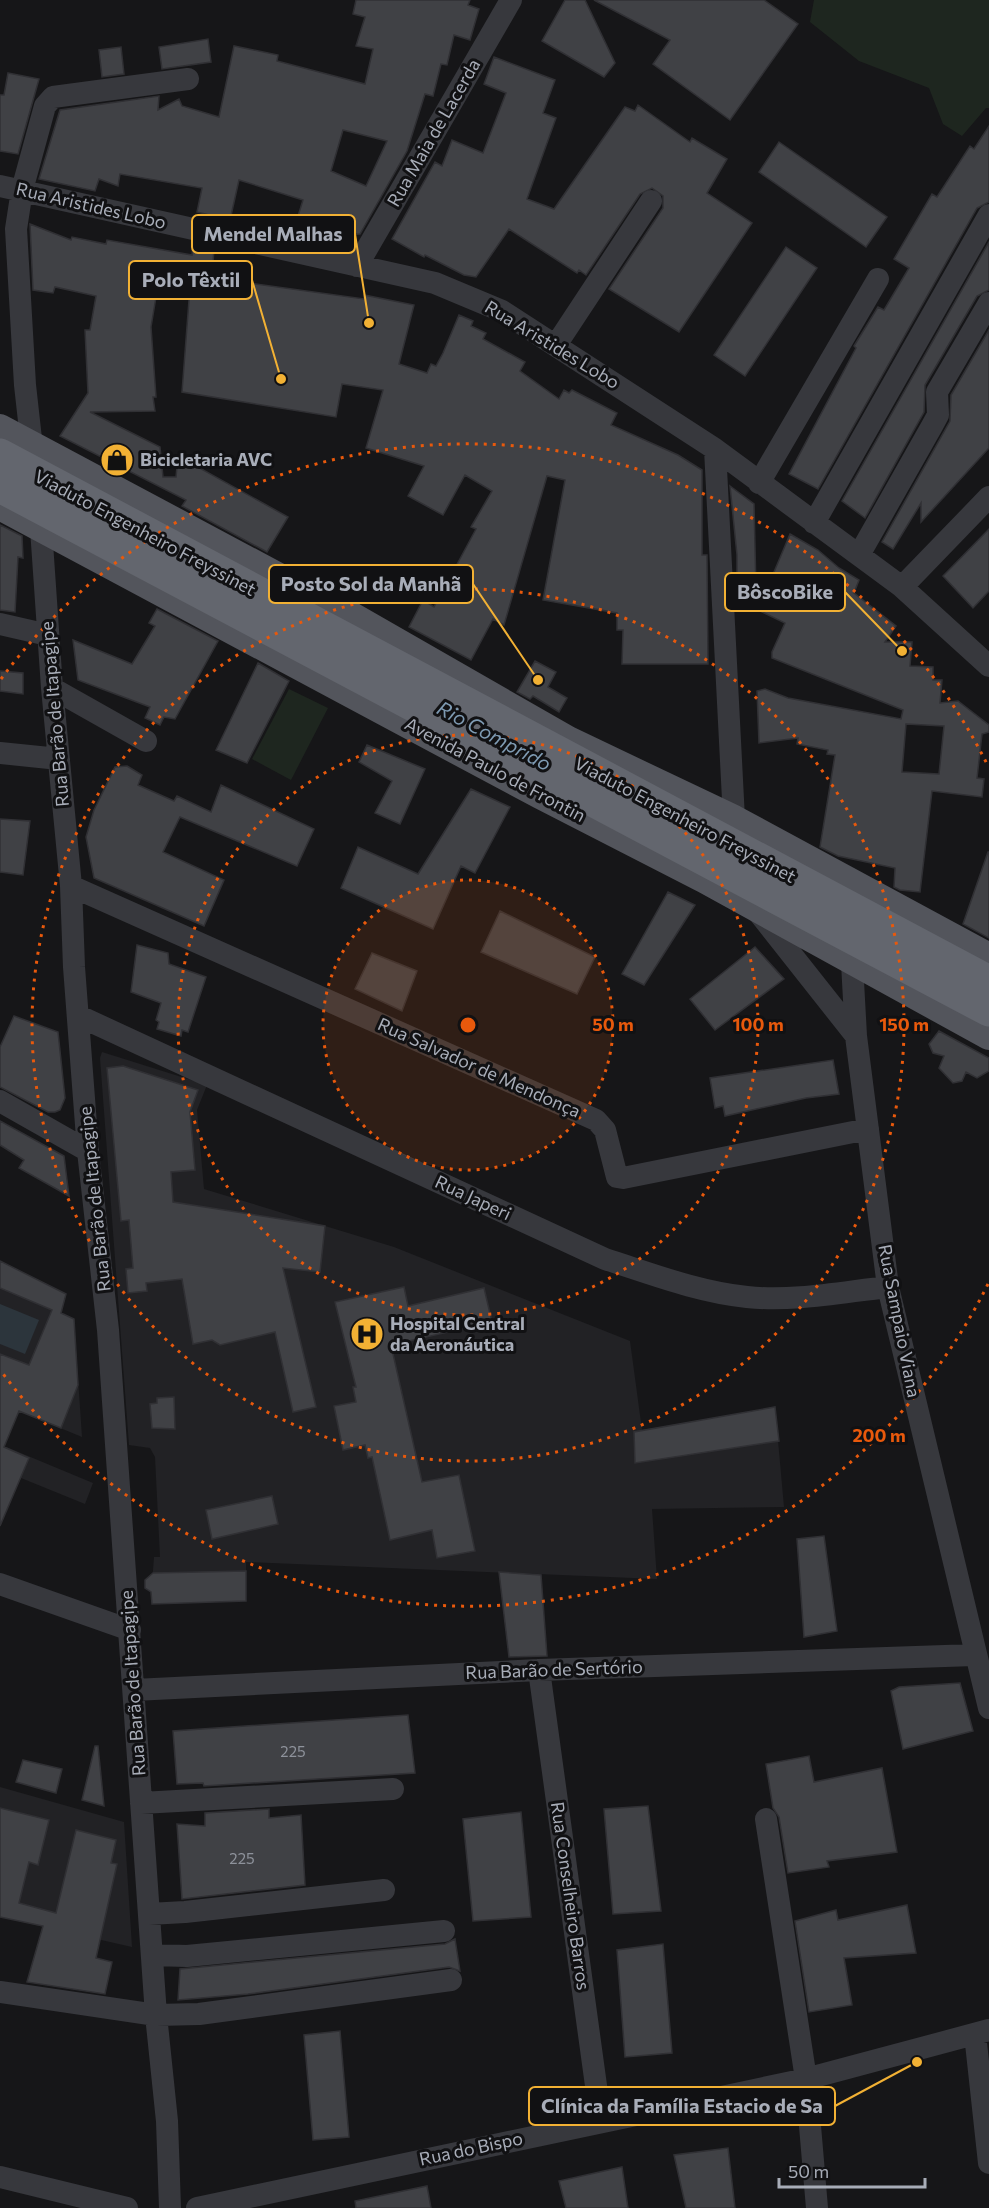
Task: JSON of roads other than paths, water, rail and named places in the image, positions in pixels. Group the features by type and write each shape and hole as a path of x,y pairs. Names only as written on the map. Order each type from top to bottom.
{"highway":[{"name":"Viaduto Engenheiro Freyssinet","path":"0,455 989,982"},
{"name":"Viaduto Engenheiro Freyssinet","path":"0,486 989,1010"}],"main road":[{"path":"0,428 350,615 568,740 734,819 989,957"},
{"name":"Avenida Paulo de Frontin","path":"0,506 540,795 704,879 852,963 989,1036"},
{"path":"317,676 350,615"},
{"path":"540,795 568,740"},
{"path":"852,963 883,901"}],"street":[{"name":"Rua Maia de Lacerda","path":"357,266 511,0"},
{"name":"Rua Barão de Itapagipe","path":"170,2208 167,2121 156,2015 108,1330 88,1151 74,967 71,886 52,688 41,527 25,385 16,229 11,188 48,100 188,79"},
{"name":"Rua Aristides Lobo","path":"11,188 435,283 501,311 715,449 902,586 989,666"},
{"path":"556,345 651,201"},
{"path":"814,523 989,215"},
{"path":"759,483 878,279"},
{"path":"859,555 938,415 937,392 989,303"},
{"path":"704,879 734,819 715,449"},
{"path":"902,586 989,497"},
{"path":"0,624 48,635"},
{"path":"52,688 146,741"},
{"path":"0,753 59,759"},
{"name":"Rua Salvador de Mendonça","path":"71,886 596,1120 605,1130 617,1177 623,1178 868,1129"},
{"path":"755,909 856,1036"},
{"name":"Rua Sampaio Viana","path":"852,963 856,1036 888,1287 974,1655 989,1708"},
{"name":"Rua Japeri","path":"79,1016 605,1260 686,1285 746,1297 779,1298 888,1287"},
{"path":"0,1101 88,1151"},
{"path":"0,1584 130,1630"},
{"name":"Rua Barão de Sertório","path":"134,1690 539,1670 974,1655"},
{"name":"Rua Conselheiro Barros","path":"539,1670 601,2122"},
{"path":"141,1803 393,1789"},
{"path":"766,1819 806,2079 817,2208"},
{"path":"149,1914 384,1890"},
{"path":"152,1955 187,1956 444,1931"},
{"path":"0,1992 156,2015 199,2014 451,1980"},
{"path":"982,2032 989,2163"},
{"name":"Rua do Bispo","path":"197,2208 241,2203 601,2122 806,2079 982,2032"},
{"path":"0,2177 127,2208"}],"place":[{"name":"Mendel Malhas","path":"369,323"},
{"name":"Polo Têxtil","path":"281,379"},
{"name":"Bicicletaria AVC","path":"117,460"},
{"name":"BôscoBike","path":"902,651"},
{"name":"Posto Sol da Manhã","path":"538,680"},
{"name":"Hospital Central da Aeronáutica","path":"367,1334"},
{"name":"Clínica da Família Estacio de Sa","path":"917,2062"}],"water label":[{"name":"Rio Comprido","path":"494,736"}]}
